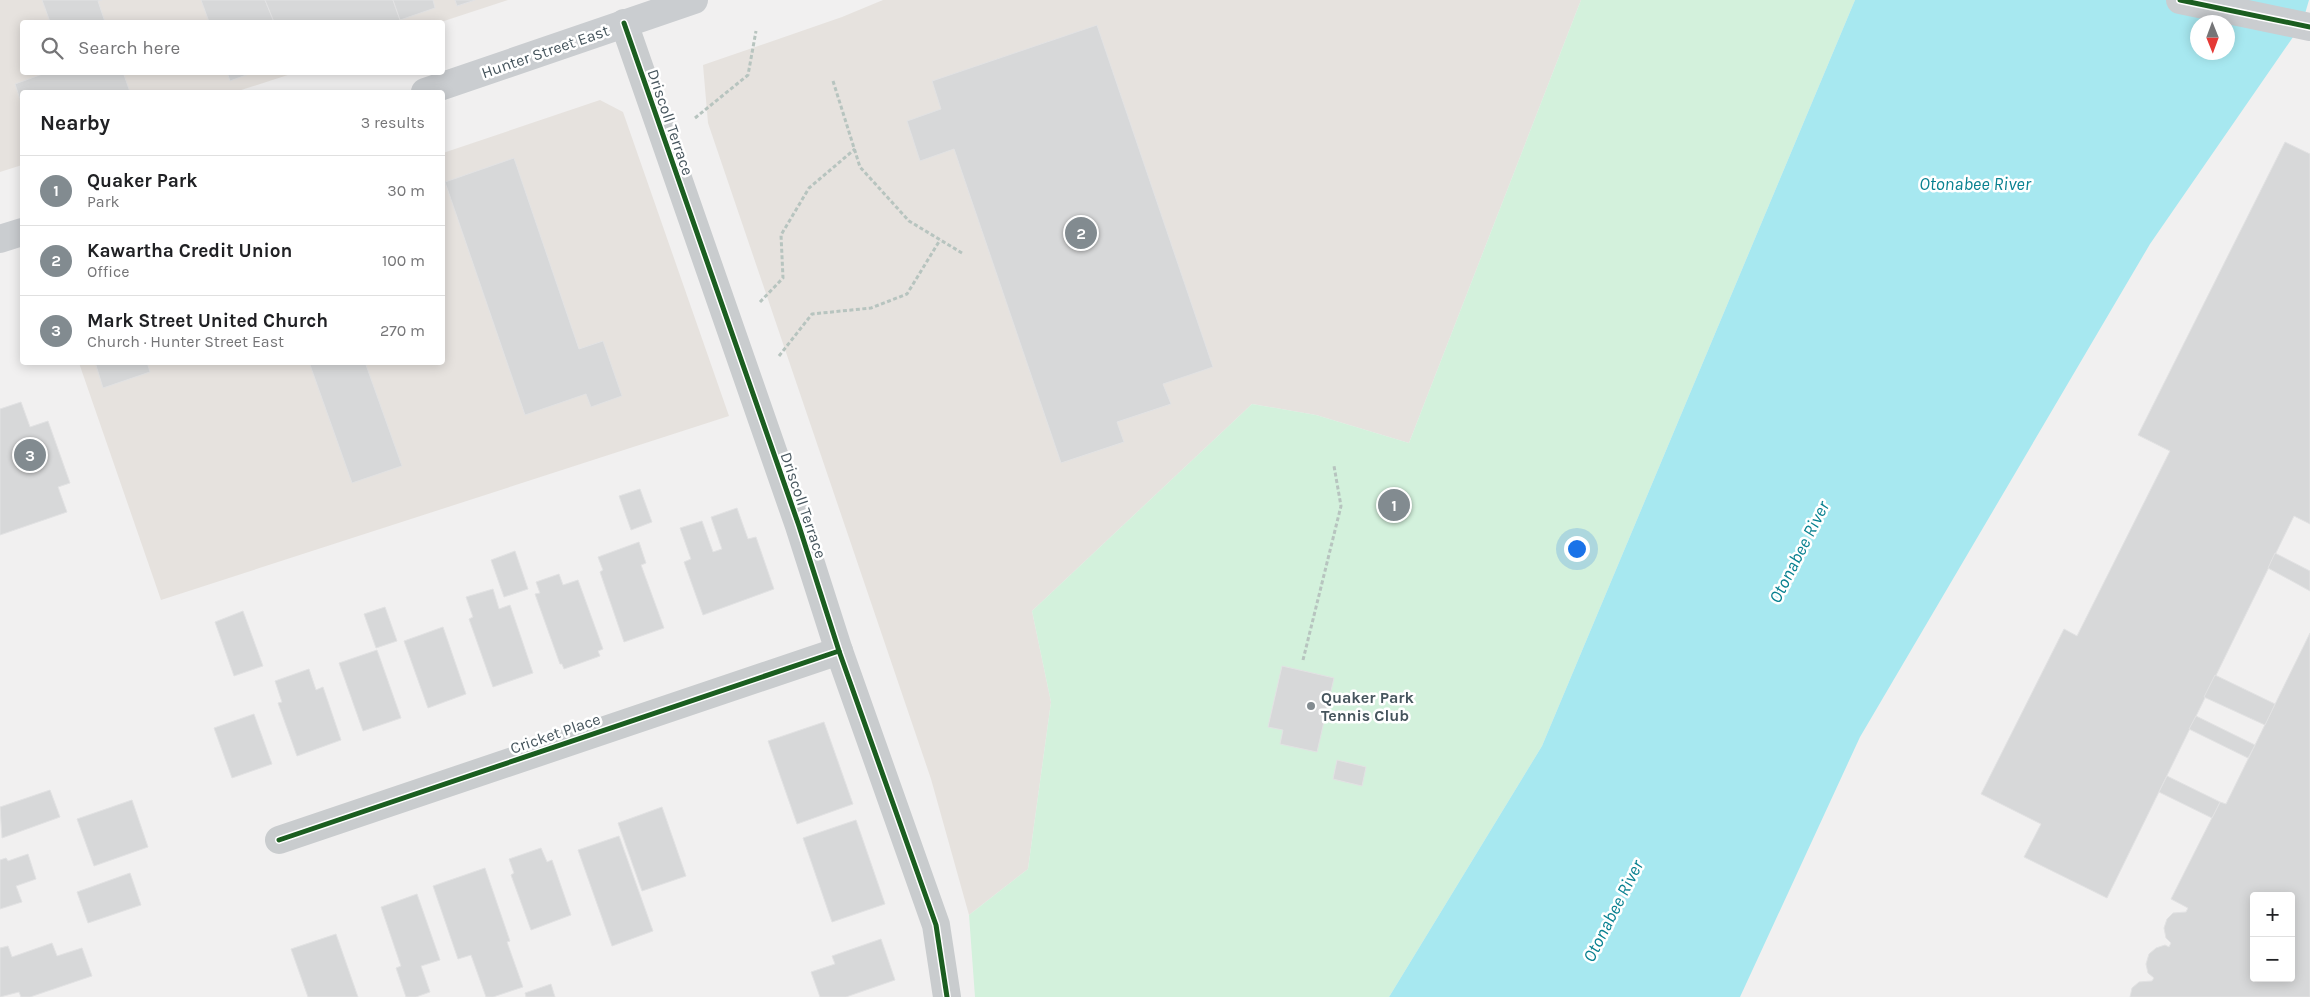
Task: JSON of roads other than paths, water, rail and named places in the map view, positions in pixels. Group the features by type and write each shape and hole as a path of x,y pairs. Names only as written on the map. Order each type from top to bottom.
{"main road":[{"name":"Hunter Street East","path":"431,90 694,0"},
{"path":"2180,0 2310,27"},
{"path":"0,239 20,233"}],"street":[{"name":"Driscoll Terrace","path":"624,24 936,925 947,997"},
{"name":"Cricket Place","path":"278,840 840,651"}],"water":[{"name":"Otonabee River","path":"1855,0 2309,0 2302,24 2150,244 1860,737 1740,997 1389,997 1542,746"}],"place":[{"name":"Kawartha Credit Union","path":"1081,233"},
{"name":"Mark Street United Church","path":"30,455"},
{"name":"Quaker Park","path":"1394,505"},
{"name":"Quaker Park Tennis Club","path":"1311,706"}]}
